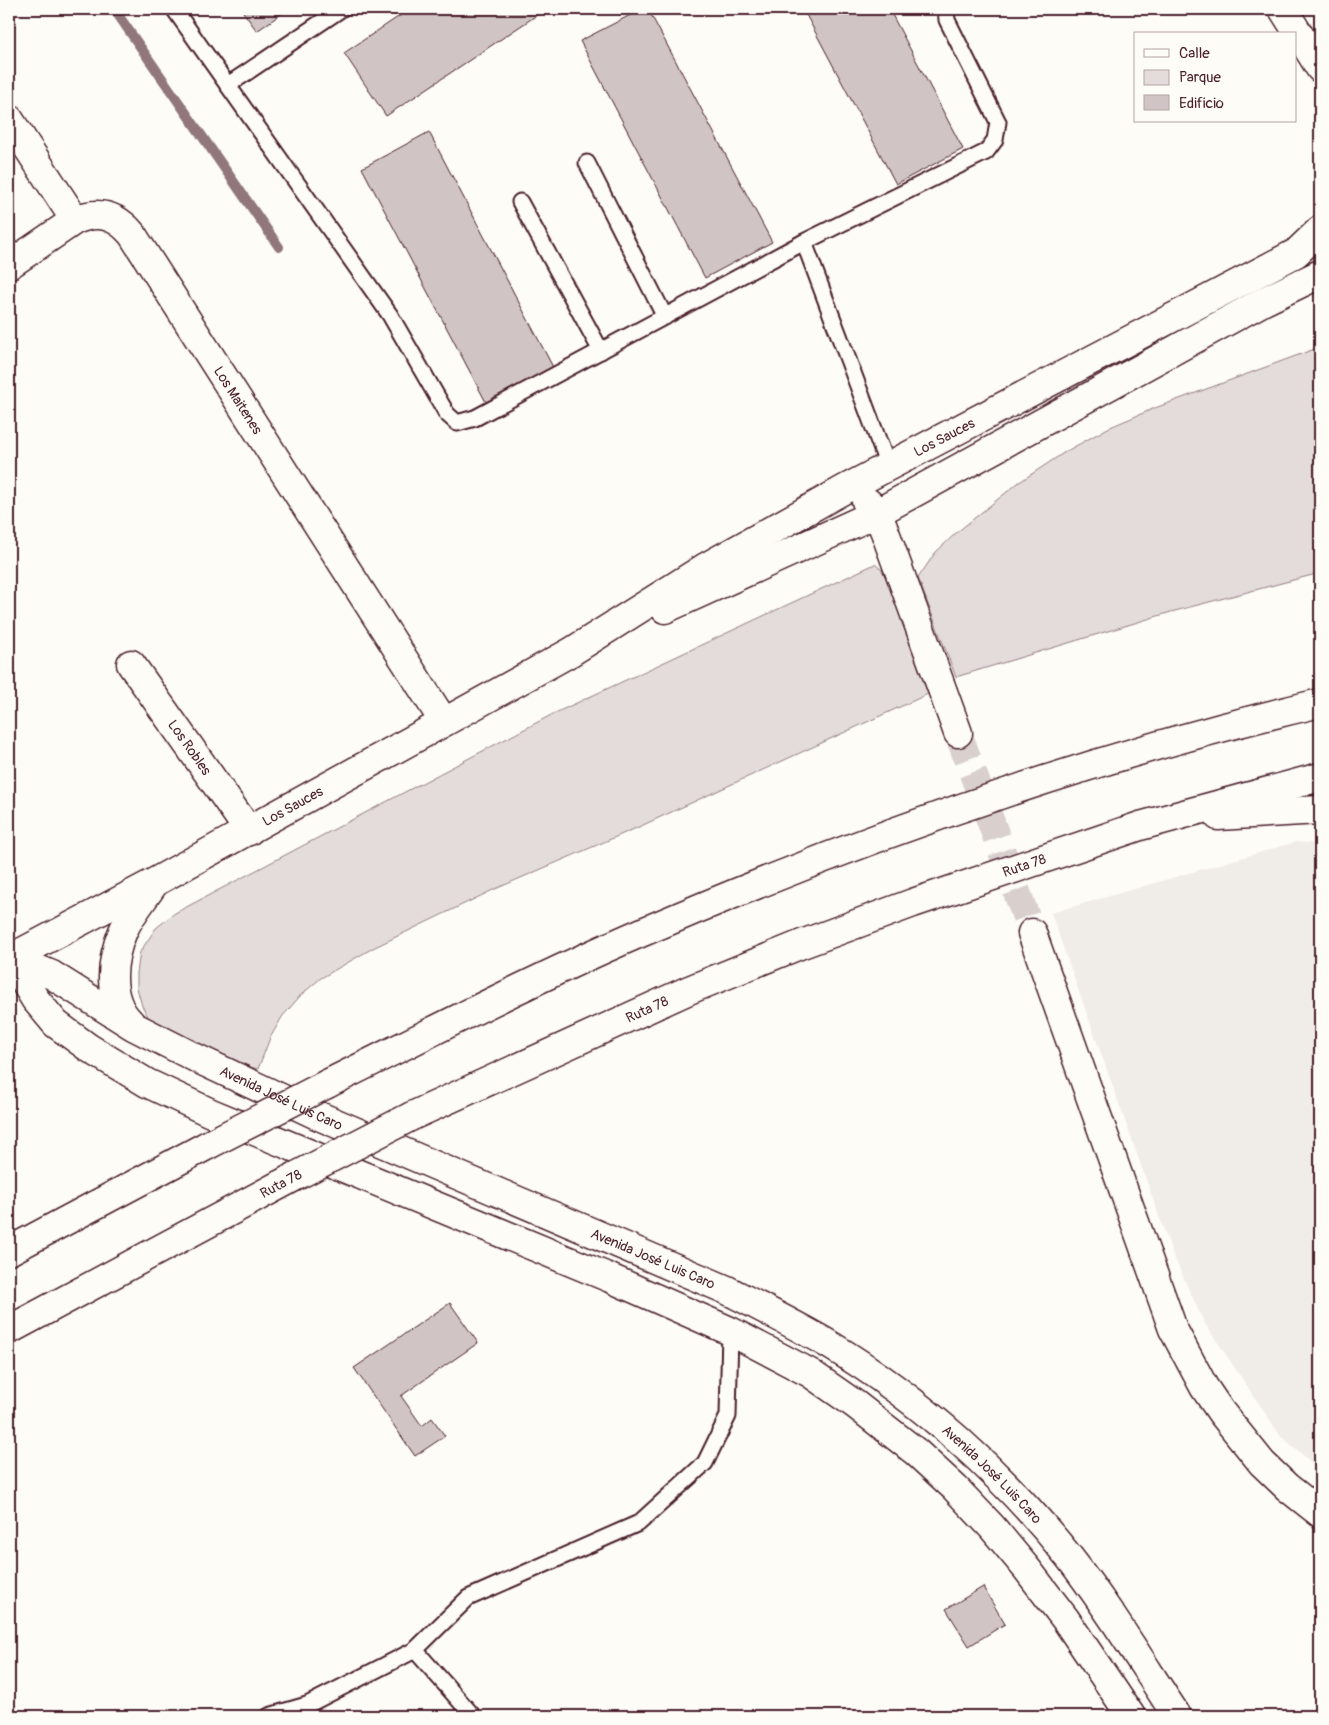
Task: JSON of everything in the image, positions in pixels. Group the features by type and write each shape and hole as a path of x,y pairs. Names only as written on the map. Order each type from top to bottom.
{"main road":[{"path":"1283,9 1320,68"},
{"path":"9,119 75,220 9,265"},
{"name":"Los Maitenes","path":"75,220 95,214 105,216 116,219 125,225 132,234 444,722"},
{"name":"Los Sauces","path":"10,958 249,831 572,652 704,568 845,489 1296,253 1320,230"},
{"name":"Los Sauces","path":"572,652 877,513 1264,301 1320,274"},
{"path":"845,489 862,497 871,504 877,513 958,733"},
{"name":"Los Robles","path":"130,664 249,831"},
{"path":"9,1251 208,1145 532,982 729,896 844,850 1034,784 1149,747 1320,703"},
{"name":"Ruta 78","path":"9,1330 412,1116 689,990 802,944 958,887 1140,826 1320,777"},
{"path":"1140,826 1211,816 1320,810"},
{"path":"133,1026 123,1015 116,1002 112,987 113,968 123,931 155,882"},
{"path":"1032,933 1173,1330 1204,1387 1232,1426 1262,1463 1287,1487 1320,1513"},
{"path":"10,958 35,1000 56,1024 89,1048 147,1082 211,1113 574,1263 730,1330 810,1373 856,1405 909,1446 955,1488 992,1527 1033,1576 1066,1620 1130,1716"},
{"name":"Avenida José Luis Caro","path":"10,958 52,975 133,1026 318,1116 727,1290 832,1346 928,1414 980,1460 1027,1508 1069,1558 1177,1716"}],"lane":[{"path":"174,9 390,316 447,414 457,422 474,418 804,242 986,152 995,140 998,122 947,20 946,9"},
{"path":"228,86 341,9"},
{"path":"587,163 665,317"},
{"path":"520,202 601,351"},
{"path":"804,242 888,466"},
{"path":"269,1716 307,1705 415,1650 468,1598 639,1523 705,1463 728,1416 730,1330"},
{"path":"415,1650 473,1716"}],"shaded area":[{"path":"1296,842 1320,844 1320,1470 1280,1435 1204,1322 1173,1255 1051,913"}],"green space":[{"path":"1320,347 1320,573 1171,612 956,677 918,578 935,553 956,533 1018,483 1065,452 1108,428 1155,408"},
{"path":"875,564 882,570 889,585 928,694 641,826 493,890 373,948 321,978 301,995 282,1017 270,1038 258,1069 192,1051 150,1020 142,1006 137,988 140,952 156,928 175,913 555,713"}],"building":[{"path":"241,9 288,9 257,31"},
{"path":"410,9 546,9 386,116 344,53"},
{"path":"642,9 648,9 772,242 705,278 580,41"},
{"path":"803,9 889,9 963,149 896,184"},
{"path":"429,132 554,369 487,404 362,168"},
{"path":"450,1303 478,1343 401,1396 422,1426 432,1418 445,1436 415,1456 354,1368"},
{"path":"983,1587 1005,1624 969,1646 946,1609"}],"waterway":[{"path":"114,9 279,247"}],"tunnel":[{"path":"958,733 1032,933"}]}
